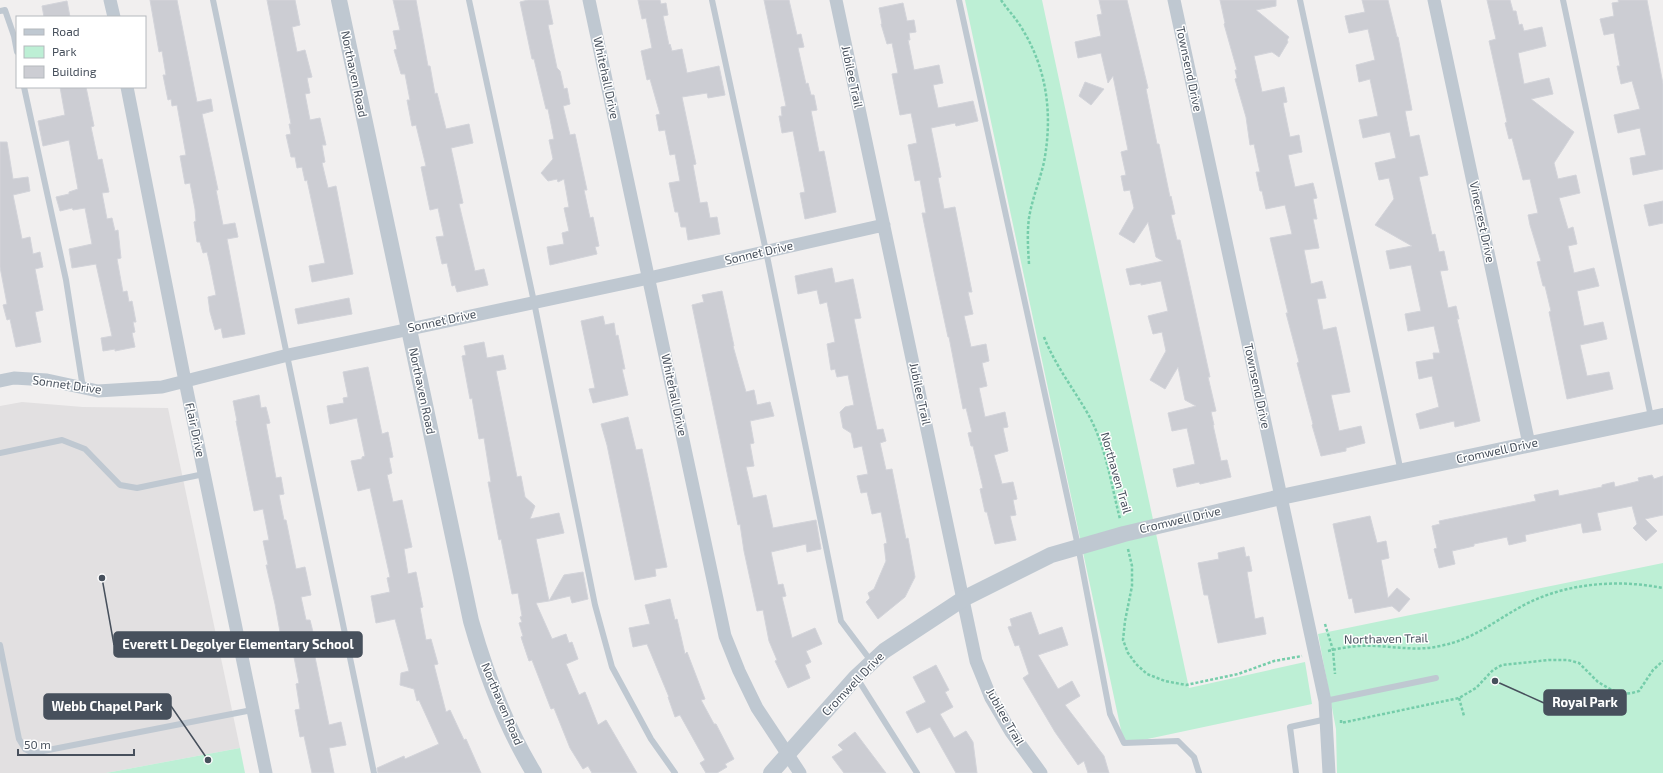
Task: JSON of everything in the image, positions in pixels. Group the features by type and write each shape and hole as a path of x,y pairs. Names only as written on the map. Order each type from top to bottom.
{"street":[{"path":"110,0 114,16"},
{"name":"Northaven Road","path":"339,0 471,621 483,662 514,737 534,773"},
{"name":"Whitehall Drive","path":"589,0 726,636 739,671 757,708 800,773"},
{"name":"Jubilee Trail","path":"836,0 976,661 991,698 1011,732 1041,773"},
{"name":"Townsend Drive","path":"1174,0 1280,497 1316,654 1327,719 1329,773"},
{"name":"Vinecrest Drive","path":"1434,0 1529,444"},
{"name":"Flair Drive","path":"127,88 185,381 266,773"},
{"name":"Sonnet Drive","path":"0,381 14,378 48,380 98,391 162,387 288,355 408,328 649,278 884,225"},
{"name":"Cromwell Drive","path":"771,773 856,677 884,651 963,599 1051,555 1124,534 1280,497 1657,418"}],"lane":[{"path":"213,0 374,773"},
{"path":"469,0 534,302 595,604 612,667 651,739 674,773"},
{"path":"712,0 766,251 841,621 871,662"},
{"path":"959,0 1078,546 1110,714 1124,743 1178,741 1194,757 1199,773"},
{"path":"1300,0 1401,472"},
{"path":"1563,0 1657,418"},
{"path":"0,11 5,10 16,47"},
{"path":"24,88 66,280 83,388"},
{"path":"0,453 62,440 85,449 120,485 137,488 204,474"},
{"path":"0,644 19,739 25,749 33,753 252,710"},
{"path":"856,677 917,773"},
{"path":"1325,701 1436,678"},
{"path":"1296,773 1290,727 1327,719"}],"path":[{"path":"1001,0 1031,44 1039,63 1048,106 1048,132 1045,155 1030,217 1027,246 1029,271"},
{"name":"Northaven Trail","path":"1042,331 1050,351 1088,414 1098,437 1107,465 1132,566 1132,586 1123,640 1128,653 1136,664 1147,674 1165,681 1186,685 1238,674 1274,662 1345,648 1376,646 1419,649 1439,646 1460,641 1478,634 1525,604 1550,594 1573,588 1601,583 1623,583 1663,588"},
{"path":"1324,621 1333,650 1341,723 1459,698 1476,688 1494,670 1502,665 1549,660 1568,660 1579,663 1598,682 1622,694 1639,691 1653,670 1663,661"},
{"path":"1459,698 1464,716"}],"shaded area":[{"path":"22,402 83,407 168,408 240,748 106,773 0,773 0,406"}],"green space":[{"path":"965,0 1042,0 1189,688 1305,662 1312,704 1124,744"},
{"path":"1663,563 1663,773 1337,773 1336,729 1318,634"},
{"path":"240,748 245,773 106,773"}],"building":[{"path":"150,0 177,0 197,102 211,99 213,111 202,114 218,190 216,190 223,225 235,223 238,237 227,239 245,334 223,338 221,328 215,330 208,297 216,295 207,252 203,253 200,242 197,242 194,222 196,221 195,209 190,183 185,184 180,156 186,155 177,105 172,106 171,99 168,100 163,75 166,75 162,51 159,52"},
{"path":"267,0 295,0 300,25 292,27 297,52 305,50 312,77 307,78 310,93 305,94 310,120 320,118 326,145 322,145 325,162 322,163 328,188 336,186 353,274 312,282 309,266 325,263 307,180 305,181 302,167 297,168 295,157 291,157 286,135 291,134 289,124 291,124"},
{"path":"393,0 416,0 428,66 430,66 435,94 437,93 446,129 469,124 473,143 451,148 463,203 459,204 475,271 484,269 488,285 457,292 455,285 452,286 447,263 442,264 436,237 444,236 438,208 430,210 421,167 426,166 416,125 412,126 407,100 410,100 405,74 401,74 394,50 397,49 393,31 400,30"},
{"path":"528,0 548,0 553,24 548,25 557,68 560,71 564,89 567,88 570,104 563,106 570,135 575,134 587,190 584,190 590,218 593,217 599,246 595,247 597,254 550,265 547,247 564,244 562,233 569,231 564,208 569,207 564,179 558,182 557,179 548,181 541,173 553,159 549,140 554,139 548,109 546,109 534,59 532,59 520,2"},
{"path":"638,0 660,0 661,4 666,3 668,15 663,16 669,45 670,44 672,51 682,49 687,73 719,66 725,95 708,98 707,93 682,97 696,164 693,165 700,203 707,202 710,218 717,217 720,234 688,240 686,227 681,227 678,212 675,212 669,183 680,181 675,154 670,155 665,130 659,131 656,115 660,114 650,79 647,80 641,51 652,48 646,18 642,19"},
{"path":"764,0 789,0 797,35 801,34 804,47 798,48 806,84 808,83 811,95 814,95 817,110 811,111 819,152 824,151 836,212 805,219 800,193 805,192 793,131 782,133 779,116 782,116 781,107 786,106"},
{"path":"1099,0 1127,0 1148,88 1146,89 1157,144 1159,144 1175,214 1171,215 1177,240 1180,240 1210,377 1208,377 1216,411 1211,412 1213,425 1221,461 1227,460 1231,477 1200,484 1199,482 1177,487 1173,469 1195,464 1187,428 1172,431 1168,413 1196,406 1185,400 1178,367 1165,389 1150,380 1166,351 1162,332 1153,334 1148,316 1168,311 1161,281 1141,285 1141,283 1130,285 1126,269 1163,261 1156,257 1148,222 1134,243 1119,234 1134,208 1130,190 1124,191 1121,176 1126,175 1121,152 1128,150 1113,76 1108,83 1101,53 1078,58 1075,42 1101,36 1097,15 1102,14"},
{"path":"1220,0 1276,0 1276,6 1256,10 1289,37 1287,40 1288,42 1279,57 1272,52 1254,56 1262,92 1284,87 1287,102 1283,103 1290,137 1299,135 1302,152 1288,155 1295,187 1313,183 1317,198 1313,199 1317,219 1313,219 1319,248 1304,250 1311,284 1322,281 1326,298 1317,299 1323,330 1336,327 1350,392 1331,395 1339,431 1361,426 1365,443 1346,448 1346,451 1321,456 1312,425 1270,238 1292,234 1285,205 1266,209 1262,191 1260,191 1256,172 1260,172 1254,144 1250,145 1246,117 1235,79 1237,78 1235,70 1237,70 1224,24"},
{"path":"1362,0 1388,0 1398,37 1412,110 1405,111 1410,137 1419,135 1428,175 1419,177 1432,235 1435,234 1439,252 1444,251 1448,270 1440,271 1448,308 1456,306 1459,319 1457,319 1480,421 1455,427 1454,421 1420,429 1416,414 1439,407 1432,376 1419,379 1416,362 1434,359 1433,353 1440,353 1434,326 1408,331 1405,314 1421,311 1411,265 1390,269 1386,251 1412,246 1375,225 1394,199 1389,178 1379,180 1375,163 1396,158 1390,132 1363,138 1359,120 1378,116 1370,79 1359,82 1356,65 1375,60 1368,29 1349,33 1345,16 1365,12"},
{"path":"1487,0 1510,0 1513,11 1516,11 1519,25 1522,24 1524,31 1542,27 1546,46 1518,53 1524,84 1549,78 1553,94 1531,99 1574,132 1554,163 1558,179 1576,175 1580,193 1559,198 1568,229 1573,227 1577,244 1568,246 1574,273 1594,268 1599,286 1577,291 1584,326 1603,322 1607,339 1580,345 1587,376 1609,372 1613,389 1567,399 1549,312 1551,311 1537,262 1541,261 1528,215 1538,213 1530,179 1523,180 1512,138 1509,139 1505,123 1507,122 1489,41 1496,39"},
{"path":"1618,0 1647,0 1663,84 1663,169 1633,175 1630,158 1646,155 1640,128 1618,133 1614,115 1640,109 1632,81 1621,84 1617,66 1620,66 1614,33 1604,35 1600,19 1614,16 1612,3 1619,2"},
{"path":"67,1 70,16 44,16 42,6"},
{"path":"903,3 907,21 914,20 916,32 909,33 910,40 908,40 914,70 939,65 943,83 933,85 938,108 973,101 978,121 956,126 955,123 931,128 941,177 938,178 944,209 955,207 972,292 968,292 973,314 964,316 971,347 986,344 989,361 982,363 987,386 979,388 985,417 1005,412 1008,427 1003,428 1008,451 994,455 1002,484 1013,482 1017,499 1013,500 1016,515 1010,516 1016,540 995,544 987,512 985,512 980,489 983,488 973,446 971,446 968,433 972,432 966,408 963,409 949,337 934,272 922,213 926,213 920,180 915,181 908,145 917,143 911,113 900,115 892,74 898,73 892,43 887,44 881,24 879,8"},
{"path":"1085,82 1104,89 1091,105 1079,96"},
{"path":"60,88 86,88 94,126 91,127 98,160 102,159 109,192 102,193 107,219 112,218 115,231 118,230 121,258 117,259 123,292 127,291 129,302 132,301 136,322 133,322 135,332 132,333 135,347 115,351 115,349 103,351 101,338 112,336 96,264 72,268 69,249 92,244 85,208 73,210 72,208 60,211 56,197 69,194 69,192 78,189 69,140 43,146 38,121 65,115"},
{"path":"0,142 7,142 13,179 28,177 30,191 13,195 22,239 30,237 33,254 40,252 43,267 35,269 43,310 35,312 41,342 16,347 10,319 7,320 3,305 7,304 0,267"},
{"path":"1663,201 1663,223 1649,226 1644,205"},
{"path":"832,268 835,283 853,279 861,318 854,319 868,388 877,430 883,429 886,441 880,443 886,470 892,469 906,539 908,538 915,577 905,597 878,619 866,602 870,598 868,593 874,589 886,561 884,544 887,543 881,512 872,514 867,492 861,493 857,476 868,474 862,446 854,448 851,433 843,428 840,412 845,407 854,405 848,375 837,377 835,369 831,370 827,344 835,342 827,302 820,304 817,290 798,294 795,276"},
{"path":"722,291 733,346 746,392 754,390 757,405 770,402 774,416 750,421 754,443 750,444 754,466 746,467 753,498 766,495 773,528 816,520 821,549 807,552 806,544 771,552 778,585 783,584 786,596 782,597 792,638 815,628 822,644 806,651 811,662 805,665 810,678 788,688 775,661 777,660 769,641 763,610 757,611 744,551 740,524 738,525 692,305 704,302 702,295"},
{"path":"349,298 352,314 298,324 295,309"},
{"path":"603,316 605,325 614,323 616,336 618,335 625,369 622,369 628,395 593,403 589,389 595,388 581,321"},
{"path":"484,342 487,358 503,355 506,369 496,371 517,477 521,476 525,497 535,506 530,519 559,513 564,533 536,539 549,601 536,603 552,639 566,634 569,643 572,642 578,659 566,664 579,695 585,692 598,725 606,720 637,773 592,773 588,766 583,769 570,748 554,708 551,709 532,660 529,661 521,637 523,636 519,623 522,622 520,617 522,616 518,593 512,594 501,539 499,540 488,482 491,482 484,438 479,439 472,398 470,399 462,356 466,355 464,346"},
{"path":"368,367 382,434 388,432 393,457 389,458 392,473 387,475 393,502 402,500 412,547 404,549 408,574 416,572 423,607 420,608 426,640 431,639 438,664 434,665 446,712 450,710 464,740 466,739 481,773 378,773 377,768 404,756 405,759 439,744 419,700 417,701 414,689 400,685 401,673 409,671 395,619 376,623 371,596 390,592 387,578 390,577 370,488 358,491 351,461 362,459 362,457 365,456 357,418 330,424 327,406 344,403 343,398 348,397 343,372"},
{"path":"259,395 261,408 266,407 270,423 266,424 276,478 281,477 284,494 279,495 284,520 286,520 296,569 305,567 311,595 301,597 306,620 310,620 313,632 310,633 329,725 341,722 346,745 329,748 334,773 312,773 304,736 300,737 295,710 300,709 296,684 299,683 293,652 284,654 266,565 268,565 263,541 269,540 263,509 254,511 236,421 233,401"},
{"path":"628,417 636,450 642,449 667,567 655,569 656,576 635,580 607,445 601,424"},
{"path":"1652,475 1654,479 1663,476 1663,515 1645,519 1657,531 1646,541 1633,528 1637,524 1632,506 1597,513 1601,530 1583,533 1581,523 1525,535 1526,541 1509,545 1507,537 1474,544 1474,546 1452,551 1455,564 1439,568 1434,549 1437,548 1432,526 1440,524 1439,521 1536,501 1534,495 1558,490 1559,496 1602,487 1602,485 1614,482 1615,487 1639,481 1638,478"},
{"path":"1370,516 1377,543 1386,541 1389,558 1381,560 1388,598 1397,588 1410,599 1399,612 1392,606 1355,613 1352,598 1349,599 1333,524"},
{"path":"1244,547 1246,557 1249,556 1252,571 1247,572 1255,619 1263,617 1266,634 1218,643 1208,595 1204,595 1198,563 1219,559 1218,553"},
{"path":"583,572 588,599 572,603 570,596 549,601 564,575"},
{"path":"670,599 675,620 677,619 685,654 687,652 705,699 701,700 714,724 716,724 734,759 725,764 727,767 717,773 706,773 700,763 705,760 680,715 675,717 669,697 647,644 633,647 629,628 650,624 645,605"},
{"path":"1031,612 1039,635 1062,627 1068,645 1038,655 1058,689 1072,681 1080,696 1065,705 1104,756 1109,773 1088,773 1084,761 1078,765 1055,732 1023,678 1029,674 1019,645 1015,646 1008,627 1012,626 1010,619"},
{"path":"936,665 949,690 945,692 953,707 940,714 954,738 966,731 973,742 977,773 956,773 930,727 917,733 906,712 926,702 913,677"},
{"path":"855,732 886,773 844,773 832,757 843,750 838,745"}],"place":[{"name":"Everett L Degolyer Elementary School","path":"102,578"},
{"name":"Royal Park","path":"1495,681"},
{"name":"Webb Chapel Park","path":"208,760"}]}
